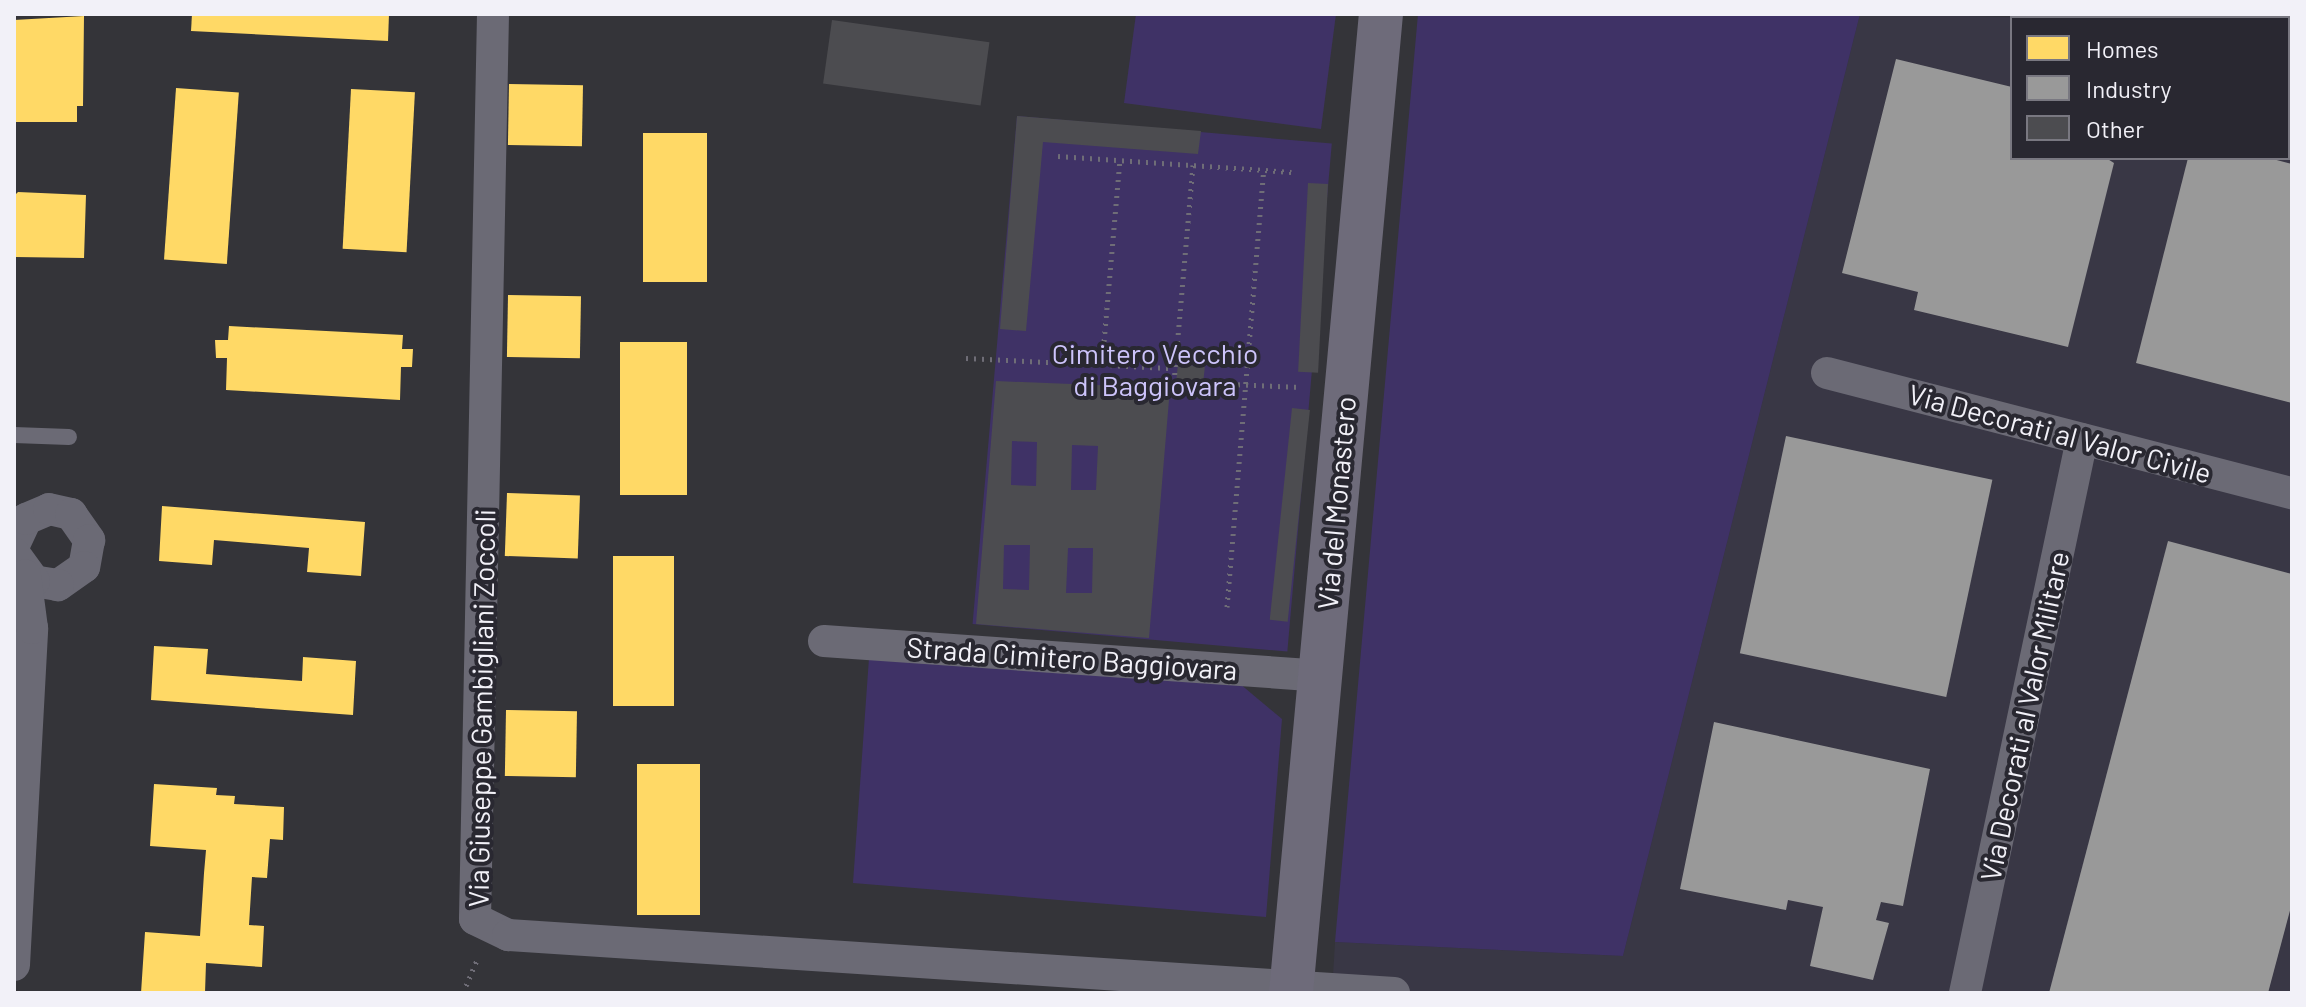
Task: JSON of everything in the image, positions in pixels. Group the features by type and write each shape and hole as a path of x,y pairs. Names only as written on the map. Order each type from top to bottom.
{"main road":[{"name":"Via del Monastero","path":"1291,988 1381,14"}],"street":[{"name":"Via Giuseppe Gambigliani Zoccoli","path":"493,14 475,919 508,935 1291,988"},
{"name":"Via Decorati al Valor Civile","path":"1827,373 2292,493"},
{"name":"Via Decorati al Valor Militare","path":"1965,993 2082,439"},
{"path":"14,545 21,524 35,512 62,510 78,519 89,540 89,555 77,576 58,585 40,603 32,628"},
{"path":"20,564 58,585"},
{"path":"14,965 32,628 20,564"},
{"name":"Strada Cimitero Baggiovara","path":"824,641 1320,676"},
{"path":"1291,988 1394,993"}],"lane":[{"path":"14,435 69,437"}],"path":[{"path":"1058,156 1291,172"},
{"path":"1102,365 1120,160"},
{"path":"1193,165 1173,395 1215,395 1230,384 1301,387"},
{"path":"1227,607 1264,170"},
{"path":"966,358 1174,368"}],"shaded area":[{"path":"1860,14 2010,17 2010,160 2290,160 2292,80 2292,993 1332,993 1335,942 1623,956"}],"green space":[{"path":"1136,14 1336,14 1321,129 1124,103"},
{"path":"1418,14 1860,14 1623,956 1335,942"},
{"name":"Cimitero Vecchio di Baggiovara","path":"1017,116 1332,144 1287,652 973,624"},
{"path":"869,658 1239,683 1282,719 1266,917 853,883"}],"building: Homes":[{"path":"192,14 389,14 388,41 191,31"},
{"path":"84,16 83,106 77,106 77,122 14,122 14,20"},
{"path":"509,84 583,85 582,146 508,145"},
{"path":"176,88 239,92 227,264 164,260"},
{"path":"351,89 415,92 407,252 343,249"},
{"path":"643,133 707,133 707,282 643,282"},
{"path":"18,192 86,195 84,258 15,257 14,196"},
{"path":"508,295 581,296 580,358 507,357"},
{"path":"229,326 403,335 402,349 413,349 412,367 401,367 400,400 226,390 227,358 216,358 215,340 228,340"},
{"path":"620,342 687,342 687,495 620,495"},
{"path":"507,493 580,496 578,559 505,556"},
{"path":"162,506 365,522 361,576 307,572 309,548 214,540 212,565 159,561"},
{"path":"613,556 674,556 674,706 613,706"},
{"path":"154,646 208,649 206,674 302,681 303,657 356,661 353,715 151,700"},
{"path":"506,710 577,711 576,777 505,776"},
{"path":"637,764 700,764 700,915 637,915"},
{"path":"154,784 217,788 216,795 235,796 234,804 284,807 283,840 270,839 267,878 252,877 249,925 264,926 262,967 206,963 205,993 141,993 145,932 200,936 206,850 150,846"}],"building: Industry":[{"path":"1896,59 2010,87 2010,160 2109,160 2114,163 2068,347 1914,310 1918,292 1842,273"},
{"path":"2187,160 2277,160 2292,164 2292,403 2136,363"},
{"path":"1786,436 1992,480 1946,697 1740,653"},
{"path":"2168,541 2292,574 2292,903 2268,993 2049,993"},
{"path":"1714,722 1930,769 1903,906 1881,902 1876,920 1889,923 1873,980 1810,966 1823,907 1788,900 1786,910 1680,889"}],"building: Other":[{"path":"832,20 989,42 981,106 823,83"},
{"path":"1017,116 1201,131 1198,154 1043,142 1026,331 1000,329"},
{"path":"1308,183 1328,184 1318,373 1298,372"},
{"path":"1178,364 1205,367 1202,393 1175,390"},
{"path":"996,381 1170,388 1149,638 976,624","holes":["1012,441 1037,442 1036,486 1011,485","1072,445 1098,446 1096,490 1071,490","1004,545 1030,545 1029,590 1003,589","1068,548 1093,548 1092,593 1066,593"]},
{"path":"1292,408 1310,410 1288,622 1270,620"}]}
